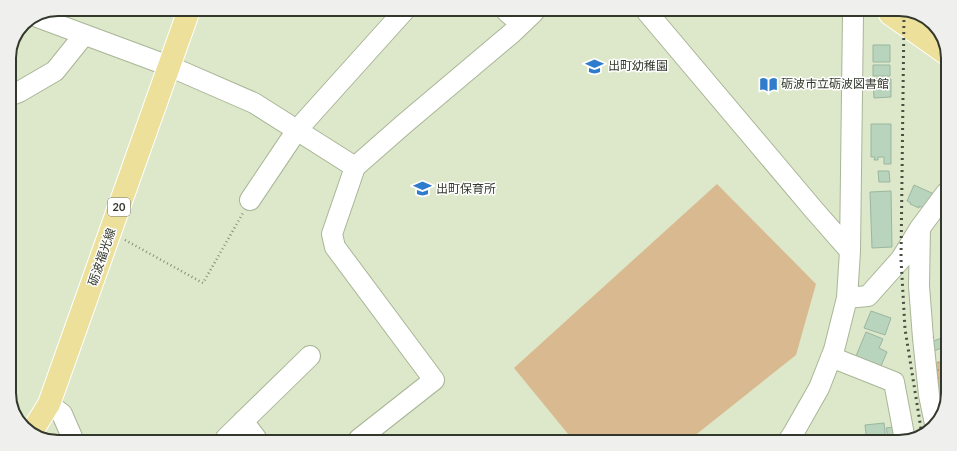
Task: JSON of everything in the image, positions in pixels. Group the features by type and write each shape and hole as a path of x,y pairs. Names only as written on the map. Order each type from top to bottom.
{"main road":[{"name":"砺波福光線","path":"35,428 50,404 187,16"},
{"path":"896,16 914,22 939,47"}],"street":[{"path":"250,200 297,130 400,16"},
{"path":"363,435 434,380 335,247 332,234 355,167 521,16"},
{"path":"650,16 850,251"},
{"path":"792,435 819,388 834,350 847,298 850,251 853,16"},
{"path":"42,19 169,66 254,103 355,167"},
{"path":"16,93 55,71 84,35"},
{"path":"847,298 868,296 901,259 920,228 941,202"},
{"path":"920,228 919,286 923,338 934,416"},
{"path":"229,435 310,356"},
{"path":"831,357 894,382 904,434"},
{"path":"50,404 62,414 71,435"},
{"path":"243,421 254,435"}],"path":[{"path":"110,233 203,283 250,200"}],"shaded area":[{"path":"717,184 816,284 796,355 696,435 569,435 514,368"},
{"path":"941,360 939,403 935,363"}],"building":[{"path":"873,45 890,45 890,62 873,62"},
{"path":"873,65 890,65 890,76 873,76"},
{"path":"873,79 891,79 891,97 874,98"},
{"path":"871,124 891,124 891,164 884,164 884,157 878,157 878,160 874,160 875,157 871,157"},
{"path":"878,171 889,171 890,182 879,182"},
{"path":"914,185 934,194 928,210 919,206 919,208 907,201"},
{"path":"891,191 892,247 872,248 870,192"},
{"path":"871,311 891,318 885,335 864,328"},
{"path":"866,332 883,339 879,348 887,352 881,366 856,356"},
{"path":"941,338 941,348 934,351 931,342"},
{"path":"884,423 885,435 866,435 865,425"},
{"path":"893,427 895,435 888,435 886,428"}],"railway":[{"path":"904,17 901,259 905,329 921,429"}],"place":[{"name":"出町幼稚園","path":"595,66"},
{"name":"砺波市立砺波図書館","path":"768,84"},
{"name":"出町保育所","path":"423,189"}]}
